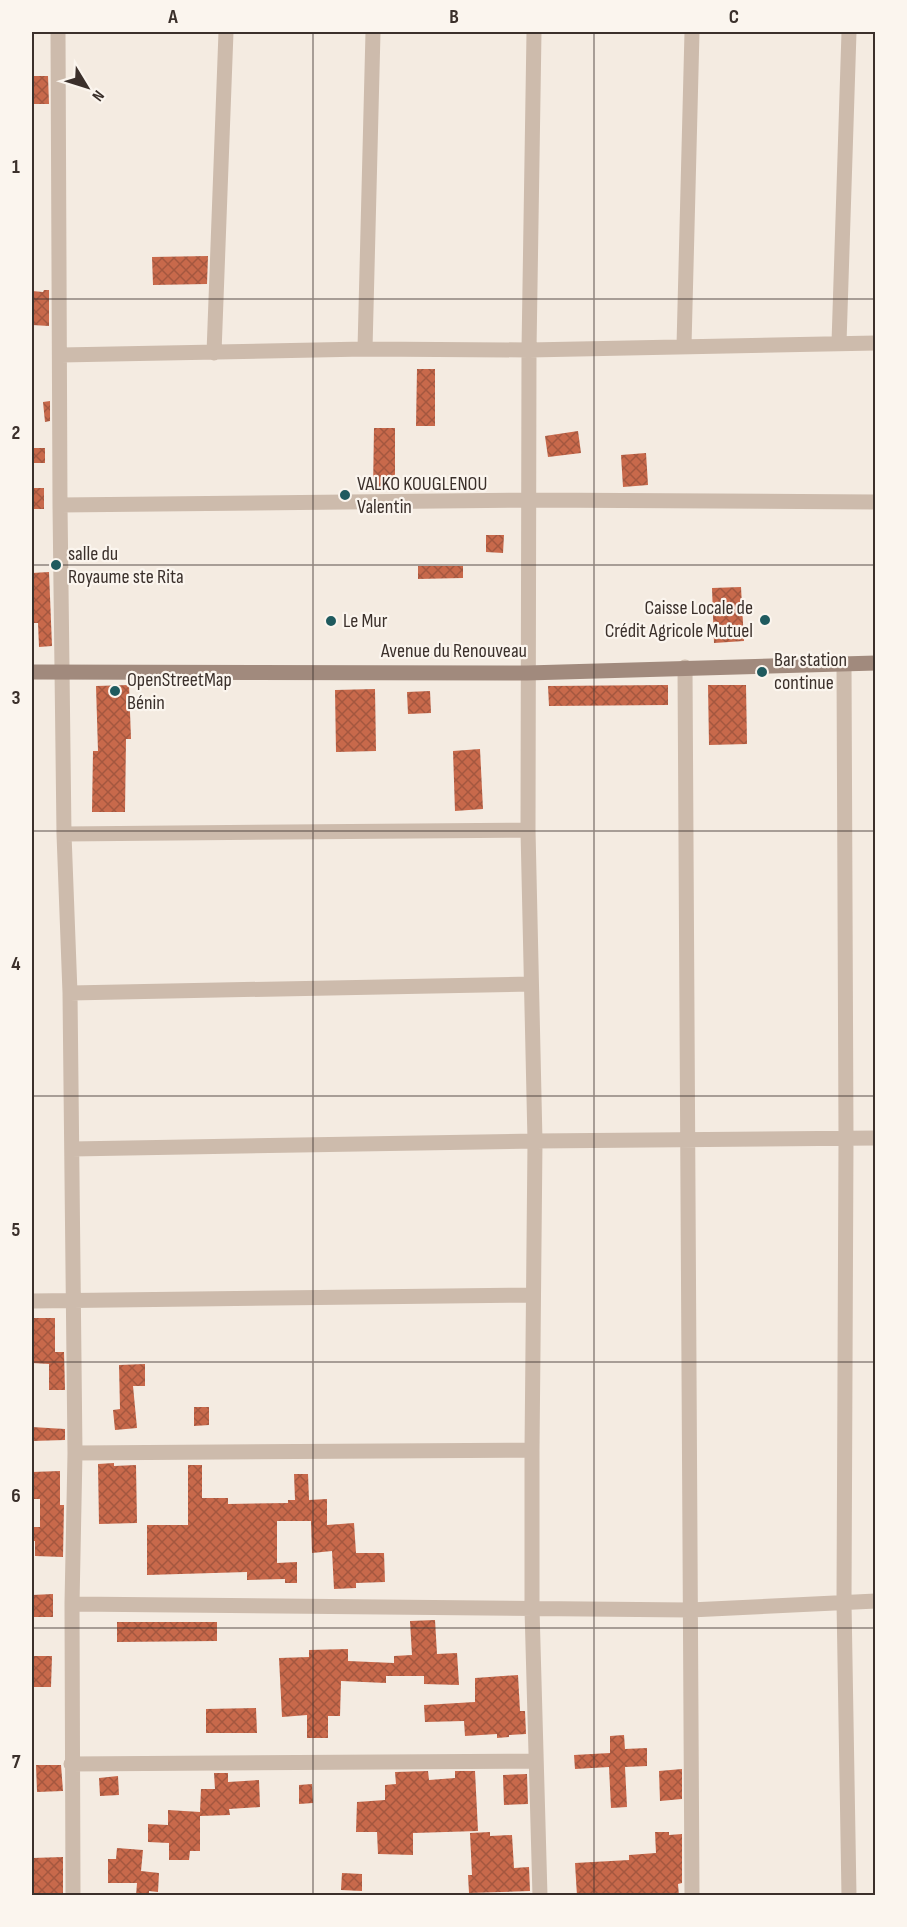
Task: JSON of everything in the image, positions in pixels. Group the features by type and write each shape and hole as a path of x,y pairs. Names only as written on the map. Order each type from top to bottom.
{"main road":[{"name":"Avenue du Renouveau","path":"32,672 527,673 876,663"}],"street":[{"path":"58,32 60,506 64,834 70,993 75,1453 72,1604 72,1896"},
{"path":"214,352 226,32"},
{"path":"365,349 373,32"},
{"path":"534,32 527,673 530,984 535,1141 532,1609 540,1896"},
{"path":"684,346 692,32"},
{"path":"839,343 849,32"},
{"path":"61,355 365,349 529,350 876,343"},
{"path":"60,506 529,500 876,502"},
{"path":"844,663 846,1138 844,1602 849,1896"},
{"path":"686,668 686,1139 692,1896"},
{"path":"64,834 528,830"},
{"path":"70,993 530,984"},
{"path":"72,1149 876,1138"},
{"path":"32,1301 533,1295"},
{"path":"75,1453 532,1450"},
{"path":"72,1604 690,1610 876,1600"},
{"path":"71,1764 536,1761"}],"building":[{"path":"32,76 48,76 49,104 32,104"},
{"path":"208,256 207,284 153,285 152,257"},
{"path":"49,290 49,326 32,325 32,291 43,292"},
{"path":"417,369 435,369 435,426 416,426"},
{"path":"50,401 50,421 45,422 43,402"},
{"path":"374,428 395,428 395,490 373,490"},
{"path":"578,431 581,453 548,457 545,436"},
{"path":"32,448 45,448 45,463 32,463"},
{"path":"646,453 648,485 623,487 621,455"},
{"path":"32,488 44,488 44,509 32,509"},
{"path":"486,535 504,535 503,553 486,552"},
{"path":"418,566 463,566 463,578 418,579"},
{"path":"49,572 52,646 39,647 38,623 32,623 32,573"},
{"path":"741,587 744,641 714,643 712,588"},
{"path":"129,685 131,739 126,739 125,812 92,812 93,751 98,751 96,686"},
{"path":"668,685 668,705 549,706 548,686"},
{"path":"708,685 746,685 747,744 709,745"},
{"path":"375,689 376,751 336,752 335,690"},
{"path":"430,691 431,713 408,714 407,692"},
{"path":"480,749 483,809 455,811 453,751"},
{"path":"32,1318 55,1318 55,1352 64,1352 65,1390 49,1390 49,1364 32,1363"},
{"path":"145,1364 145,1386 133,1386 137,1428 115,1430 113,1410 120,1409 119,1365"},
{"path":"194,1407 209,1407 209,1425 194,1426"},
{"path":"32,1427 65,1429 65,1440 32,1441"},
{"path":"114,1463 114,1466 136,1465 137,1523 99,1524 98,1464"},
{"path":"188,1465 202,1465 202,1498 228,1498 228,1504 288,1503 288,1500 295,1500 294,1474 308,1474 309,1500 327,1499 327,1525 354,1523 356,1553 384,1553 385,1582 356,1583 356,1588 334,1589 332,1551 312,1553 311,1521 277,1521 277,1563 297,1562 297,1583 285,1583 285,1579 247,1580 247,1572 147,1575 147,1525 188,1525"},
{"path":"60,1471 60,1505 64,1505 63,1557 35,1556 32,1527 40,1527 40,1499 32,1499 32,1472"},
{"path":"53,1594 53,1617 32,1617 32,1595"},
{"path":"435,1620 437,1654 457,1653 459,1685 424,1684 424,1676 386,1676 386,1683 341,1681 340,1716 328,1716 328,1738 307,1738 307,1715 282,1717 279,1658 309,1657 309,1650 348,1649 348,1661 394,1663 394,1656 412,1655 410,1621"},
{"path":"117,1622 217,1622 217,1641 117,1642"},
{"path":"32,1656 52,1656 51,1687 32,1687"},
{"path":"518,1675 520,1711 525,1711 526,1734 497,1738 497,1734 465,1736 464,1721 425,1722 424,1705 475,1702 475,1678"},
{"path":"256,1708 257,1733 206,1733 206,1709"},
{"path":"624,1735 625,1749 647,1748 647,1766 625,1767 627,1807 611,1808 609,1767 575,1769 574,1755 610,1753 610,1736"},
{"path":"36,1765 61,1765 63,1791 37,1792"},
{"path":"682,1769 682,1799 660,1801 659,1771"},
{"path":"428,1771 429,1780 455,1778 455,1771 475,1771 478,1831 413,1833 413,1855 378,1854 377,1832 356,1832 357,1802 385,1800 385,1785 396,1784 395,1772"},
{"path":"214,1773 228,1773 228,1782 259,1780 260,1807 229,1809 230,1815 200,1816 200,1851 190,1851 189,1860 169,1860 169,1843 148,1842 148,1824 168,1825 168,1810 200,1812 201,1789 215,1789"},
{"path":"527,1774 528,1804 504,1805 503,1775"},
{"path":"118,1776 119,1795 100,1796 99,1778"},
{"path":"312,1784 313,1803 299,1804 299,1785"},
{"path":"490,1832 490,1836 512,1835 514,1868 529,1867 530,1891 469,1893 468,1875 472,1875 470,1833"},
{"path":"655,1832 669,1832 669,1835 682,1834 682,1883 678,1884 679,1896 577,1896 575,1863 629,1860 629,1855 656,1853"},
{"path":"117,1848 143,1850 141,1871 159,1873 158,1892 149,1891 149,1896 136,1896 137,1883 108,1883 108,1859 116,1859"},
{"path":"63,1857 63,1893 32,1895 32,1858"},
{"path":"342,1873 362,1874 362,1891 341,1890"}],"place":[{"name":"VALKO KOUGLENOU Valentin","path":"345,495"},
{"name":"salle du Royaume ste Rita","path":"56,565"},
{"name":"Caisse Locale de Crédit Agricole Mutuel","path":"765,620"},
{"name":"Le Mur","path":"331,621"},
{"name":"Bar station continue","path":"762,672"},
{"name":"OpenStreetMap Bénin","path":"115,691"}]}
